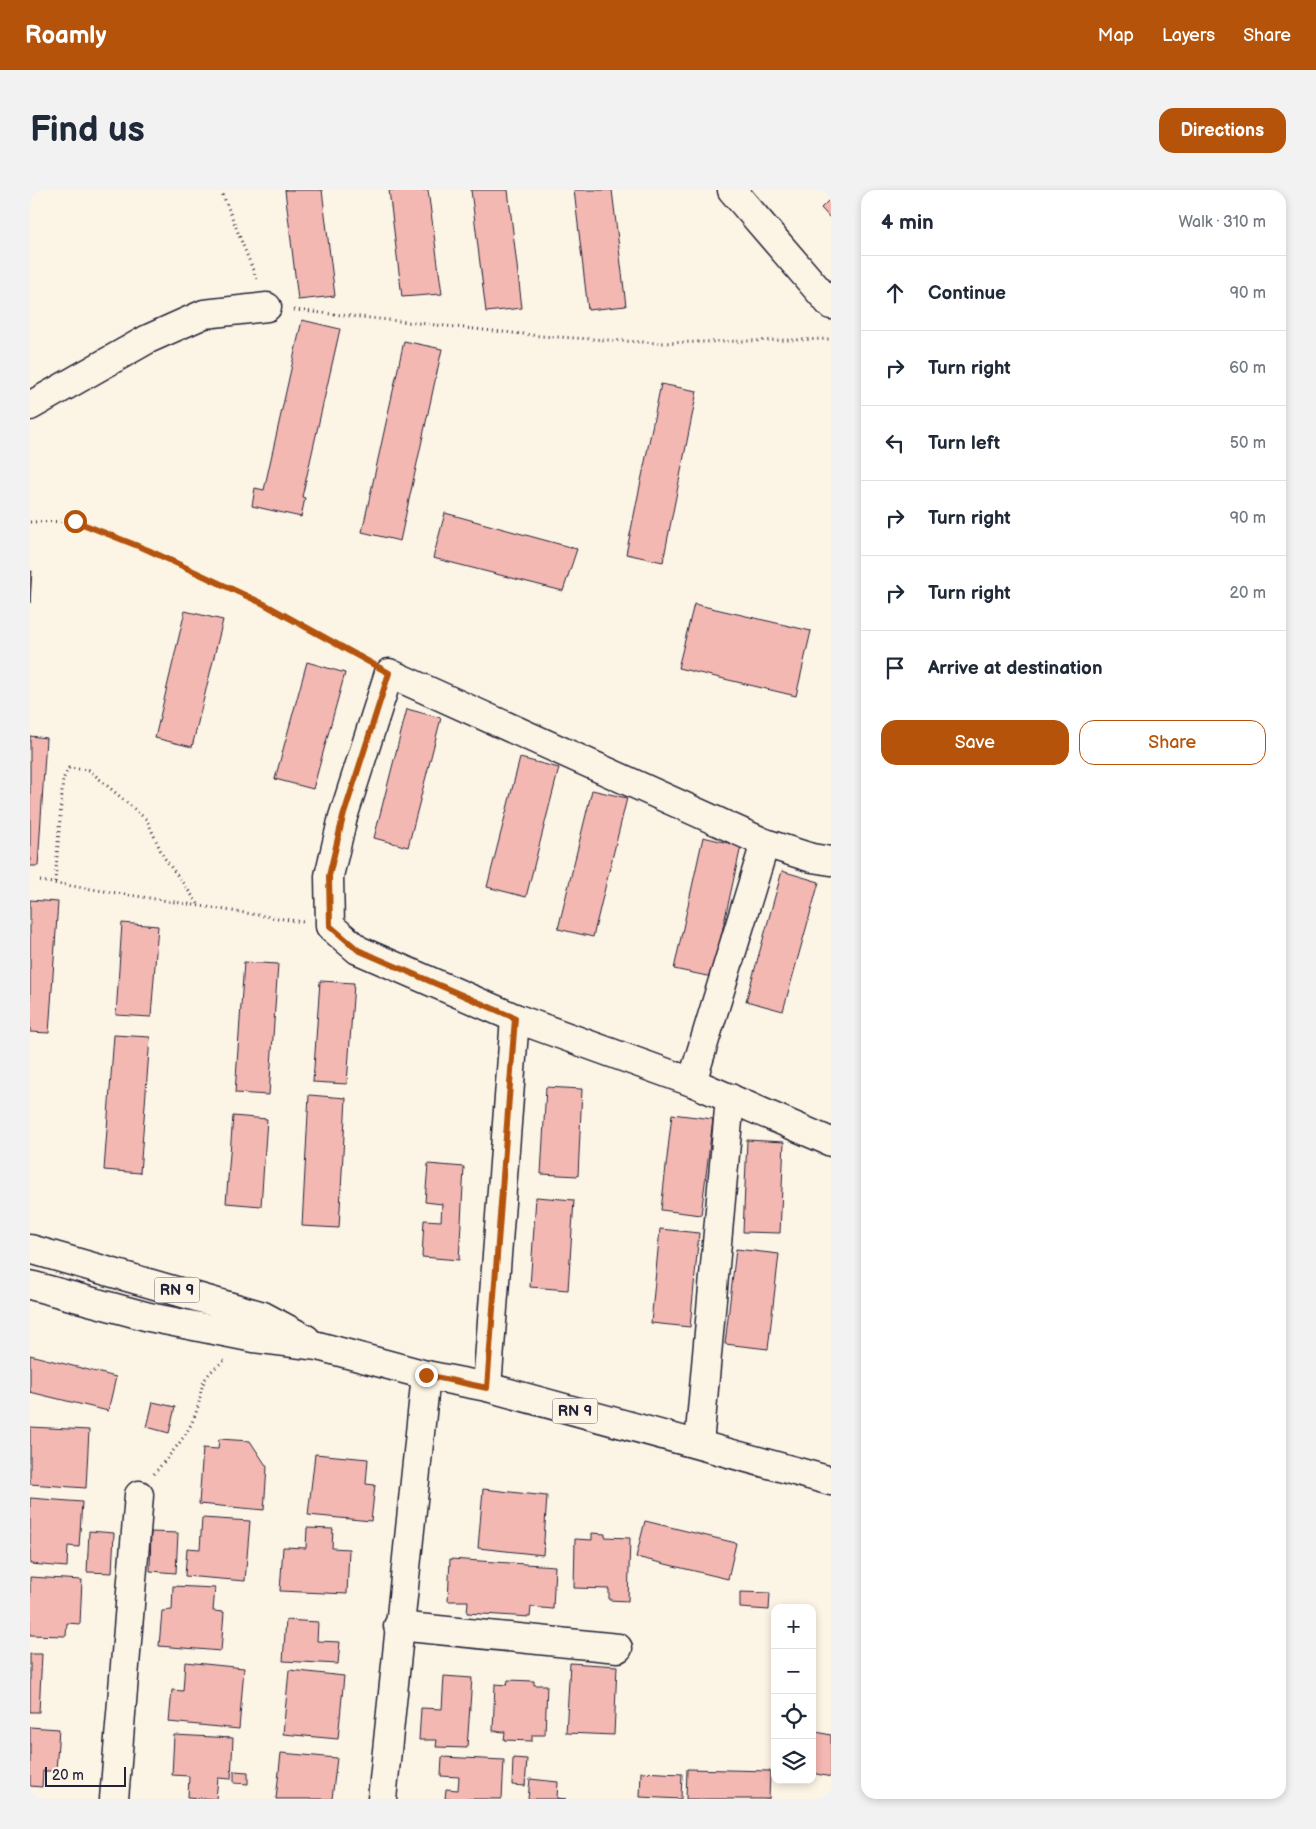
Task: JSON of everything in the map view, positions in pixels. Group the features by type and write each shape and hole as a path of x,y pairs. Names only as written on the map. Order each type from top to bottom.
{"main road":[{"path":"732,190 831,305"},
{"path":"30,406 148,339 204,314 266,307"},
{"path":"831,861 812,858 765,843 389,673 343,817 329,876 330,926 358,950 515,1018 692,1082 831,1142"},
{"path":"692,1082 765,843"},
{"path":"487,1388 515,1018"},
{"path":"699,1444 730,1098"},
{"name":"RN 9","path":"30,1248 262,1316 318,1346"},
{"name":"RN 9","path":"30,1285 149,1317 254,1338 318,1346 426,1375 487,1388 831,1481"},
{"path":"382,1799 398,1626 426,1375"},
{"path":"114,1799 139,1495"},
{"path":"398,1626 618,1648"}],"path":[{"path":"220,190 266,307 541,336 659,343 831,339"},
{"path":"30,522 75,521 148,550 264,604 389,673"},
{"path":"54,882 63,779 69,768 89,770 147,820 163,856 200,905"},
{"path":"40,881 330,926"},
{"path":"139,1495 173,1453 194,1419 199,1392 208,1373 254,1338"}],"building":[{"path":"285,190 322,190 335,296 298,300"},
{"path":"389,190 428,190 442,294 402,297"},
{"path":"471,190 508,190 522,308 486,312"},
{"path":"574,190 612,190 626,306 588,310"},
{"path":"831,198 831,219 821,208"},
{"path":"302,320 340,329 302,497 305,498 301,517 252,506 255,488 264,490"},
{"path":"404,341 442,349 400,541 362,532"},
{"path":"661,384 697,391 663,562 626,554"},
{"path":"445,513 577,549 563,591 433,558"},
{"path":"30,571 32,571 30,603"},
{"path":"694,604 811,631 796,696 678,668"},
{"path":"185,611 223,620 192,747 155,738"},
{"path":"307,662 345,673 313,789 275,779"},
{"path":"407,709 441,718 408,847 374,838"},
{"path":"30,736 46,738 38,866 30,866"},
{"path":"520,758 559,768 526,897 487,887"},
{"path":"592,790 627,798 593,937 558,929"},
{"path":"703,837 741,846 712,977 674,969"},
{"path":"782,871 819,882 783,1011 746,1001"},
{"path":"30,900 58,902 49,1033 30,1032"},
{"path":"122,923 158,926 151,1017 116,1015"},
{"path":"244,962 278,964 269,1095 235,1093"},
{"path":"320,981 354,983 347,1084 313,1082"},
{"path":"114,1035 150,1037 140,1173 104,1170"},
{"path":"546,1087 582,1089 578,1176 541,1174"},
{"path":"309,1095 346,1098 339,1228 302,1226"},
{"path":"672,1114 713,1119 701,1215 661,1210"},
{"path":"233,1116 267,1119 261,1206 226,1203"},
{"path":"747,1140 784,1142 780,1233 743,1232"},
{"path":"428,1164 464,1167 459,1260 422,1257 424,1220 441,1221 442,1204 425,1202"},
{"path":"536,1197 574,1200 568,1290 530,1287"},
{"path":"660,1229 699,1233 690,1327 651,1323"},
{"path":"736,1249 779,1254 768,1349 725,1344"},
{"path":"30,1355 116,1377 108,1411 30,1392"},
{"path":"153,1402 175,1407 169,1433 147,1427"},
{"path":"30,1427 89,1430 86,1488 30,1484"},
{"path":"219,1439 250,1441 267,1467 264,1510 199,1504 203,1448 218,1449"},
{"path":"315,1454 368,1459 366,1484 375,1485 371,1521 308,1515"},
{"path":"483,1489 547,1496 543,1555 478,1548"},
{"path":"30,1498 82,1502 79,1547 68,1546 67,1567 30,1564"},
{"path":"202,1518 250,1521 245,1581 185,1576 187,1548 200,1549"},
{"path":"645,1521 736,1543 728,1579 636,1557"},
{"path":"307,1528 333,1529 332,1548 349,1549 347,1594 280,1591 283,1547 306,1548"},
{"path":"89,1531 114,1533 112,1573 87,1572"},
{"path":"151,1532 178,1533 176,1573 150,1571"},
{"path":"592,1533 605,1534 605,1537 630,1538 628,1601 609,1600 609,1589 574,1588 575,1539 592,1540"},
{"path":"450,1559 555,1566 553,1609 531,1607 530,1617 467,1613 468,1601 448,1601"},
{"path":"30,1577 82,1580 80,1624 67,1623 66,1636 30,1635"},
{"path":"173,1586 215,1588 213,1611 224,1612 221,1651 159,1646 162,1611 172,1610"},
{"path":"740,1592 770,1593 769,1610 740,1608"},
{"path":"286,1620 318,1622 317,1641 340,1642 338,1664 283,1661"},
{"path":"30,1654 42,1654 39,1712 30,1712"},
{"path":"185,1662 244,1668 239,1729 169,1722 172,1690 183,1691"},
{"path":"570,1663 617,1666 614,1735 566,1733"},
{"path":"289,1670 344,1676 338,1739 283,1734"},
{"path":"444,1676 472,1678 467,1748 436,1747 437,1740 419,1740 421,1708 442,1709"},
{"path":"508,1680 534,1681 534,1685 547,1685 545,1735 532,1735 532,1741 504,1740 505,1732 493,1731 495,1684 507,1685"},
{"path":"30,1727 59,1729 56,1771 43,1771 42,1787 30,1786"},
{"path":"816,1732 831,1735 831,1777 816,1774"},
{"path":"174,1735 233,1738 231,1779 218,1778 216,1799 188,1797 189,1776 172,1775"},
{"path":"281,1753 337,1758 332,1799 276,1799"},
{"path":"442,1757 504,1760 502,1799 445,1799 446,1789 458,1790 459,1777 441,1776"},
{"path":"513,1758 527,1759 525,1786 512,1785"},
{"path":"687,1769 770,1771 769,1799 686,1799"},
{"path":"234,1771 248,1772 248,1784 234,1783"},
{"path":"641,1772 682,1774 681,1799 640,1797"},
{"path":"530,1779 558,1782 557,1798 566,1799 528,1799"}],"route":[{"path":"75,521 148,550 264,604 389,673 343,817 329,876 330,926 358,950 515,1018 487,1388 426,1375"}]}
